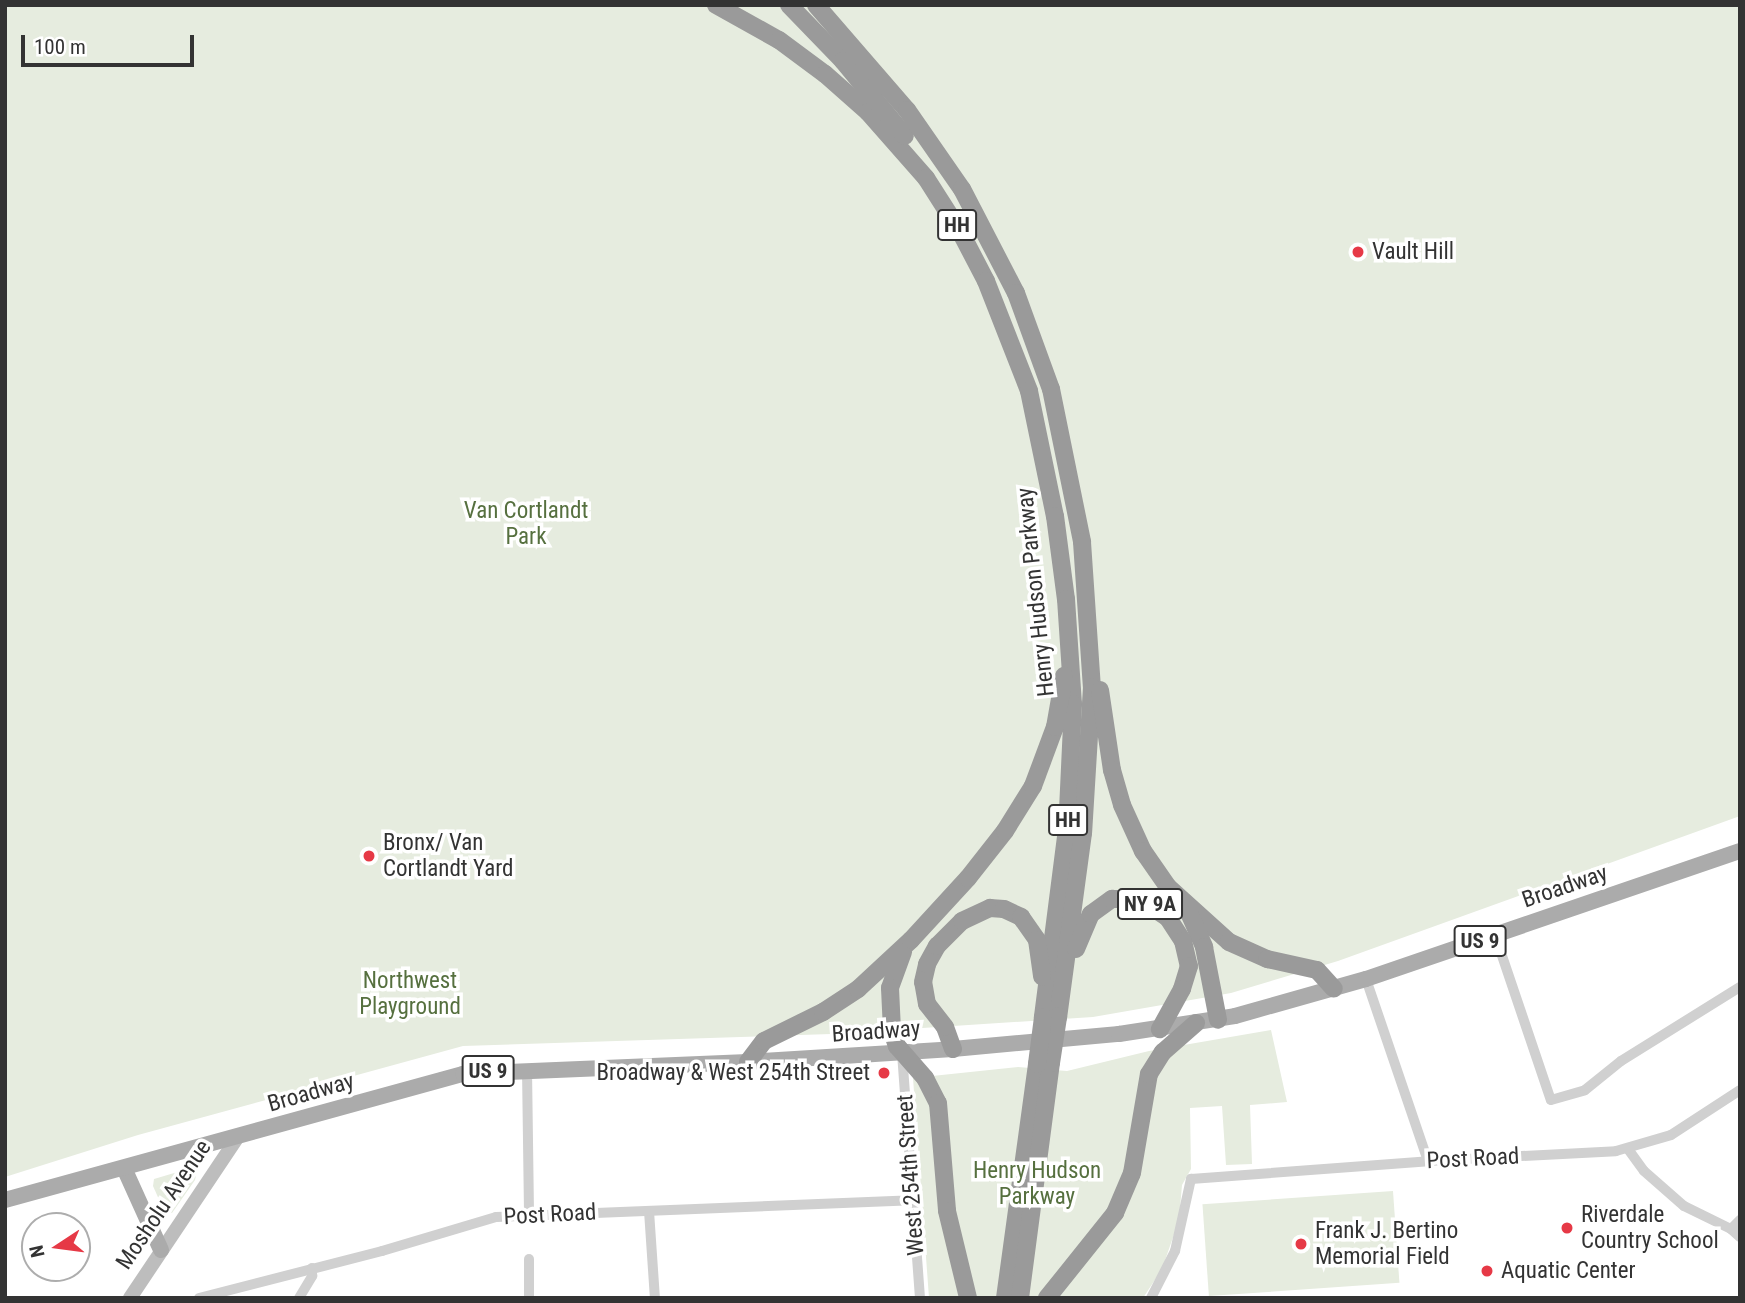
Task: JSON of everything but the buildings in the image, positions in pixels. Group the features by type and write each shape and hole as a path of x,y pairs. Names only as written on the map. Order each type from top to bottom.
{"highway":[{"name":"Henry Hudson Parkway","path":"716,5 779,40 851,96 906,153 946,207 986,281 1029,391 1055,516 1068,621 1073,704 1071,788 1051,1017 1004,1298"},
{"path":"789,5 843,61 897,125 924,161 946,207"},
{"name":"Henry Hudson Parkway","path":"816,5 907,110 948,167 996,252 1025,313 1051,389 1069,471 1084,563 1090,625 1089,761 1062,989 1051,1017"},
{"path":"824,5 860,54"},
{"path":"748,1062 764,1041 815,1016 858,989 911,940 968,878 1030,792 1057,716 1068,621"},
{"path":"1090,625 1109,752 1119,796 1140,844 1201,936 1218,1020"},
{"path":"1173,892 1229,942 1267,959 1317,970 1334,989"},
{"name":"NY 9A","path":"1062,989 1082,932 1095,909 1116,898 1144,901 1176,928 1189,961 1182,989 1160,1029"},
{"path":"953,1049 944,1026 928,1004 923,988 925,970 946,935 981,910 1000,908 1013,912 1032,931 1040,957 1051,1017"},
{"path":"911,940 899,959 890,988 892,1031 902,1053 929,1084 940,1111 947,1212 968,1298"},
{"path":"1047,1298 1115,1213 1132,1172 1149,1074 1163,1052 1196,1023"},
{"name":"Henry Hudson Parkway","path":"1020,1298 1044,1063"}],"main road":[{"name":"Broadway","path":"5,1200 237,1138 451,1076 527,1069 748,1062 902,1053 1160,1029 1218,1020 1366,979 1740,851"},
{"path":"124,1168 161,1250"}],"street":[{"path":"1495,935 1551,1100 1585,1090 1621,1061 1740,986"},
{"path":"1366,979 1428,1161"},
{"name":"West 254th Street","path":"902,1053 920,1298"},
{"path":"527,1069 529,1214"},
{"name":"Post Road","path":"1151,1298 1175,1251 1191,1179 1428,1161 1603,1153 1628,1149 1671,1135 1740,1090"},
{"name":"Mosholu Avenue","path":"131,1298 237,1138"},
{"path":"1628,1149 1644,1171 1684,1206 1731,1229 1740,1237"},
{"name":"Post Road","path":"199,1298 496,1217 912,1200"},
{"path":"649,1211 655,1298"},
{"path":"1731,1229 1740,1220"},
{"path":"529,1259 529,1298"},
{"path":"299,1298 312,1276 312,1268"}],"green space":[{"name":"Van Cortlandt Park","path":"5,5 1740,5 1740,816 1338,961 1231,993 1093,1017 831,1034 463,1046 138,1135 5,1177"},
{"name":"Henry Hudson Parkway","path":"1271,1030 1287,1102 1250,1105 1252,1164 1226,1165 1222,1106 1190,1108 1191,1169 1182,1185 1179,1220 1162,1269 1143,1298 929,1298 913,1078 1018,1067 1067,1071 1149,1051"},
{"path":"191,1168 197,1171 195,1180 172,1213 165,1213 153,1186 154,1179"},
{"name":"Frank J. Bertino Memorial Field","path":"1393,1191 1399,1283 1209,1296 1202,1204"}],"place":[{"name":"Vault Hill","path":"1358,252"},
{"name":"Bronx/ Van Cortlandt Yard","path":"369,856"},
{"name":"Broadway & West 254th Street","path":"884,1073"},
{"name":"Riverdale Country School","path":"1567,1228"},
{"name":"Frank J. Bertino Memorial Field","path":"1301,1244"},
{"name":"Aquatic Center","path":"1487,1271"}],"park label":[{"name":"Northwest Playground","path":"410,994"}]}
